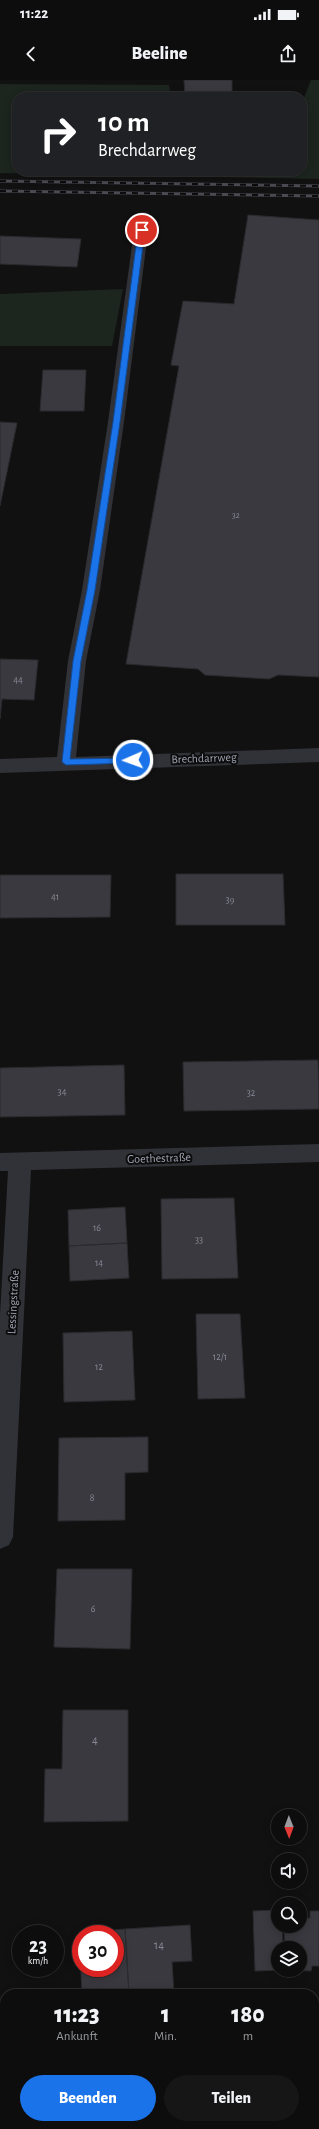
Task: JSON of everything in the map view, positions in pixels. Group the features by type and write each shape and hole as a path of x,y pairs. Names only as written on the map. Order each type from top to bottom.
{"street":[{"path":"66,762 77,661 91,590 116,422 143,216"},
{"name":"Brechdarrweg","path":"0,766 66,762 319,755"},
{"name":"Goethestraße","path":"10,1162 319,1153"},
{"name":"Lessingstraße","path":"0,1537 10,1162"}],"shaded area":[{"path":"311,80 319,80 319,179 160,176 307,176 306,92"},
{"path":"0,84 169,85 170,92 12,92 12,173 0,173"},
{"path":"123,289 112,346 0,346 0,294"}],"building":[{"path":"184,80 232,80 232,92 185,92"},
{"path":"248,215 319,220 319,677 278,675 269,679 205,675 198,669 126,664 179,366 171,365 183,301 234,304"},
{"path":"0,236 81,239 77,267 0,264"},
{"path":"43,370 86,370 84,411 40,411"},
{"path":"0,422 17,423 0,506"},
{"path":"0,659 38,660 34,700 2,699 0,719"},
{"path":"176,874 283,874 285,925 176,925"},
{"path":"0,875 111,875 110,917 0,918"},
{"path":"318,1060 319,1109 184,1111 183,1062"},
{"path":"124,1065 125,1115 0,1117 0,1068"},
{"path":"234,1198 238,1278 162,1279 161,1199"},
{"path":"125,1207 127,1243 69,1246 68,1210"},
{"path":"127,1243 129,1278 70,1281 69,1246"},
{"path":"196,1314 240,1314 245,1398 198,1399"},
{"path":"132,1331 135,1400 64,1402 63,1333"},
{"path":"148,1437 148,1472 125,1473 125,1520 58,1521 59,1438"},
{"path":"57,1569 132,1569 130,1649 54,1647"},
{"path":"63,1710 128,1710 128,1821 44,1822 45,1769 62,1769"},
{"path":"271,1910 271,1933 282,1933 283,1941 271,1941 271,1970 255,1971 253,1911"},
{"path":"310,1911 319,1911 319,1966 312,1966 311,1971 307,1971 307,1941 285,1941 284,1933 307,1933 307,1918 310,1918"},
{"path":"190,1925 192,1961 172,1962 174,1989 129,1989 125,1929"},
{"path":"125,1929 129,1989 82,1989 81,1977 124,1977"}],"railway":[{"path":"0,181 319,186"},
{"path":"0,191 319,196"}],"route":[{"path":"133,760 66,762 77,661 91,590 142,230"}]}
